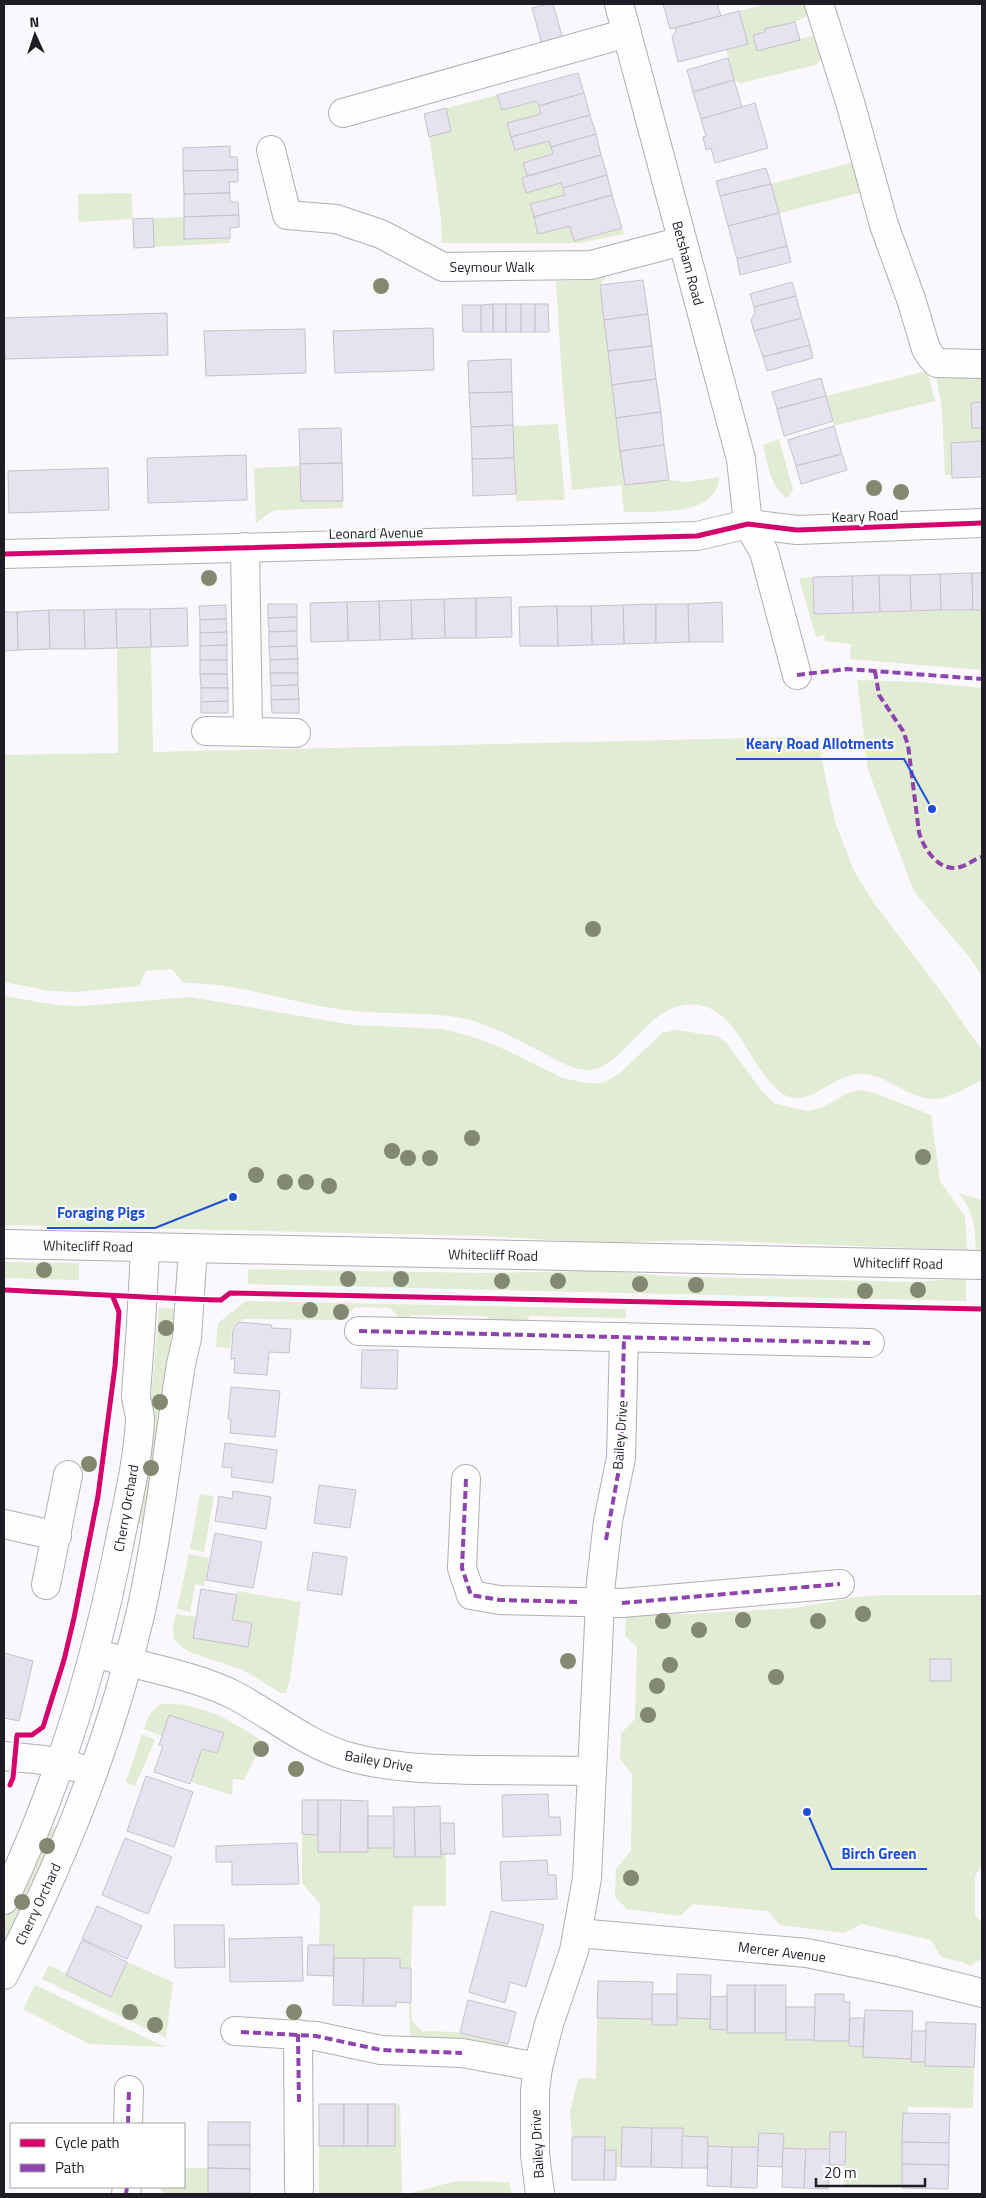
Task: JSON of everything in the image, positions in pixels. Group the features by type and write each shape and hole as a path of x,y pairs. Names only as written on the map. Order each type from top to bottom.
{"street":[{"name":"Betsham Road","path":"619,4 741,459 748,524"},
{"path":"818,4 850,102 884,225 909,293 926,349 938,363 982,364"},
{"path":"343,113 627,33"},
{"name":"Seymour Walk","path":"271,150 287,215 336,219 381,234 443,267 591,265 682,242"},
{"name":"Keary Road","path":"748,524 797,530 982,523"},
{"path":"748,524 764,552 797,675"},
{"name":"Leonard Avenue","path":"4,554 696,536 748,524"},
{"path":"245,548 248,731"},
{"path":"206,731 296,733"},
{"name":"Whitecliff Road","path":"4,1244 982,1265"},
{"name":"Cherry Orchard","path":"4,1900 59,1763 94,1652 112,1585 139,1433 140,1417 136,1396 143,1323 145,1247"},
{"name":"Cherry Orchard","path":"4,1975 77,1817 110,1719 141,1608 162,1503 181,1364 187,1346 192,1248"},
{"path":"359,1331 870,1343"},
{"name":"Bailey Drive","path":"540,2194 535,2154 535,2090 538,2068 546,2032 572,1958 587,1878 600,1603 606,1540 621,1458 624,1337"},
{"path":"46,1585 68,1475"},
{"path":"466,1479 462,1568 471,1594 500,1600 622,1603 840,1584"},
{"path":"4,1524 57,1536"},
{"name":"Bailey Drive","path":"94,1652 220,1689 238,1697 303,1737 334,1752 367,1761 396,1766 447,1769 592,1771"},
{"path":"4,1756 77,1766 87,1737 110,1719"},
{"name":"Mercer Avenue","path":"578,1933 807,1953 982,1992"},
{"path":"238,2031 298,2034 334,2039 381,2050 462,2053 538,2068"},
{"path":"298,2034 299,2188"},
{"path":"128,2123 129,2090"}],"green space":[{"path":"767,4 806,4 809,15 795,22 800,39 816,35 821,59 815,65 741,83 734,80 726,50 748,44 739,11"},
{"path":"497,95 502,110 537,101 541,114 508,123 515,150 549,141 553,154 523,163 527,176 522,178 526,192 561,183 565,195 530,204 538,234 570,226 574,241 622,228 624,234 579,243 442,243 441,218 429,135 424,114"},
{"path":"858,161 866,191 779,213 771,184"},
{"path":"131,193 133,219 184,217 185,239 230,238 230,243 134,248 132,219 79,222 78,194"},
{"path":"606,277 600,285 625,484 669,480 687,482 719,477 716,490 708,500 696,506 666,511 624,512 621,485 572,490 556,281 591,280"},
{"path":"982,370 982,441 951,443 952,475 945,475 942,410 936,376"},
{"path":"927,371 935,401 834,426 826,396"},
{"path":"558,424 565,498 563,500 516,501 513,426"},
{"path":"779,439 793,490 787,498 773,481 763,445"},
{"path":"300,466 301,501 343,501 343,508 277,510 256,523 254,468"},
{"path":"813,577 815,614 982,610 982,670 850,659 851,644 825,641 824,635 816,637 799,578"},
{"path":"151,647 153,752 797,737 819,746 835,822 854,871 876,906 937,986 982,1050 982,1080 947,1097 931,1099 909,1093 879,1077 857,1074 847,1076 808,1096 789,1097 779,1091 769,1081 734,1028 712,1009 698,1005 680,1006 664,1012 612,1060 600,1067 586,1070 567,1065 498,1030 467,1019 439,1015 369,1012 333,1008 226,986 183,983 172,969 146,971 139,986 76,992 50,991 4,982 4,755 118,753 117,648"},
{"path":"857,680 920,682 982,688 982,976 969,957 917,895 912,886 868,770"},
{"path":"4,996 56,1005 81,1006 190,997 353,1025 442,1029 470,1036 497,1046 563,1078 586,1083 602,1083 619,1074 662,1033 676,1030 717,1036 726,1042 761,1090 774,1103 806,1111 821,1108 850,1092 861,1090 875,1093 931,1115 940,1181 965,1216 967,1250 692,1240 605,1243 482,1236 4,1225"},
{"path":"959,1193 982,1200 982,1251 975,1251 973,1220 968,1207"},
{"path":"4,1262 79,1263 79,1280 4,1278"},
{"path":"248,1269 484,1273 605,1271 667,1276 910,1282 966,1279 966,1301 248,1284"},
{"path":"246,1301 626,1309 626,1318 529,1316 528,1322 493,1321 485,1316 412,1315 407,1320 402,1320 390,1308 356,1307 340,1320 243,1319 232,1328 230,1348 216,1347 218,1323"},
{"path":"159,1308 175,1309 149,1525 133,1523 150,1413"},
{"path":"200,1494 214,1496 204,1552 190,1549"},
{"path":"189,1554 209,1558 204,1586 195,1584 190,1612 177,1609"},
{"path":"237,1591 301,1602 290,1679 286,1693 281,1693 243,1670 189,1652 174,1640 173,1628 176,1614 196,1617 193,1638 252,1623 232,1620"},
{"path":"886,1595 982,1595 982,1866 975,1875 975,1915 982,1923 981,1959 970,1966 941,1957 931,1940 861,1924 844,1933 780,1925 768,1911 693,1904 680,1916 627,1909 615,1897 616,1869 631,1851 632,1774 620,1759 621,1733 635,1719 637,1647 625,1636 626,1613 688,1614 796,1608 856,1597"},
{"path":"163,1704 191,1706 218,1715 266,1744 267,1746 262,1755 257,1753 244,1780 233,1779 232,1795 191,1782 202,1749 217,1753 224,1733 162,1736 144,1729 148,1717 155,1708"},
{"path":"142,1734 155,1740 135,1786 126,1782"},
{"path":"47,1826 61,1831 4,1956 4,1921"},
{"path":"302,1834 318,1835 318,1852 367,1852 368,1848 394,1848 394,1857 441,1857 441,1854 446,1853 446,1906 413,1906 411,1968 400,1968 400,1958 334,1958 319,1946 320,1904 302,1883"},
{"path":"127,1962 173,1982 166,2038 42,1979 49,1965 111,1996"},
{"path":"35,1985 165,2047 89,2044 23,2009"},
{"path":"409,2003 411,2003 412,2021 422,2031 456,2032 508,2044 507,2050 457,2040 410,2037"},
{"path":"597,2018 652,2019 652,2025 676,2025 677,2018 710,2019 710,2029 727,2030 727,2033 786,2033 786,2040 849,2041 849,2046 863,2047 863,2057 911,2059 911,2062 925,2062 925,2066 974,2067 973,2106 972,2108 908,2107 908,2113 903,2113 902,2188 844,2187 845,2132 830,2132 830,2149 783,2148 783,2134 759,2133 758,2147 708,2146 708,2137 682,2136 652,2128 622,2127 621,2167 616,2167 616,2150 605,2150 605,2137 572,2137 570,2111 578,2080 581,2078 596,2079"},
{"path":"395,2104 400,2104 402,2194 319,2194 319,2146"},
{"path":"185,2168 208,2168 250,2194 164,2194 159,2188 185,2188"},
{"path":"452,2182 509,2182 512,2194 407,2194"}],"building":[{"path":"553,4 564,43 543,48 532,8"},
{"path":"663,4 717,4 721,16 670,29"},
{"path":"739,11 748,44 678,62 672,37 676,31 675,28"},
{"path":"795,22 800,40 757,51 753,35 765,32 764,29"},
{"path":"728,58 734,80 693,92 687,70"},
{"path":"578,73 584,93 539,106 537,101 502,110 497,95"},
{"path":"734,80 742,107 701,119 693,92"},
{"path":"584,93 590,115 511,137 507,123 541,114 539,106"},
{"path":"755,103 768,148 715,163 711,148 706,150 703,137 706,136 701,119"},
{"path":"446,108 451,131 429,137 424,114"},
{"path":"590,115 596,134 551,147 549,141 515,150 511,137"},
{"path":"596,134 601,155 527,176 523,163 553,154 551,147"},
{"path":"230,146 230,157 237,157 238,170 183,171 183,148"},
{"path":"601,155 607,175 563,188 561,183 526,193 522,178"},
{"path":"766,168 771,184 720,196 716,181"},
{"path":"238,170 238,182 229,182 230,193 184,194 183,171"},
{"path":"607,175 612,195 534,217 530,204 565,195 563,188"},
{"path":"771,184 779,213 728,226 720,196"},
{"path":"230,193 230,202 238,202 239,215 184,217 184,194"},
{"path":"612,195 622,228 574,241 570,226 538,234 534,217"},
{"path":"779,213 787,246 737,259 728,226"},
{"path":"239,215 239,227 230,228 230,238 184,239 184,217"},
{"path":"153,218 154,247 134,248 133,219"},
{"path":"787,246 791,262 740,275 737,259"},
{"path":"643,280 648,314 604,320 600,285"},
{"path":"792,282 796,296 754,307 750,294"},
{"path":"796,296 802,318 754,331 751,320 755,313 754,307"},
{"path":"493,304 506,304 506,332 493,332"},
{"path":"493,304 493,332 481,332 481,305"},
{"path":"506,304 521,304 521,332 506,332"},
{"path":"521,304 535,304 535,332 521,332"},
{"path":"535,304 548,304 549,332 535,332"},
{"path":"462,305 481,305 481,332 463,332"},
{"path":"167,313 168,355 5,359 4,318"},
{"path":"648,314 652,346 608,351 604,320"},
{"path":"802,318 810,345 763,357 754,331"},
{"path":"433,328 434,370 335,373 333,331"},
{"path":"305,329 306,373 206,376 204,331"},
{"path":"810,345 813,358 767,371 763,357"},
{"path":"652,346 656,379 612,385 608,351"},
{"path":"511,359 512,392 469,393 468,361"},
{"path":"821,378 826,396 777,409 772,392"},
{"path":"656,379 661,412 616,418 612,385"},
{"path":"512,392 513,425 471,427 469,393"},
{"path":"826,396 833,421 784,436 777,409"},
{"path":"982,402 982,428 972,428 971,403"},
{"path":"661,412 664,445 620,451 616,418"},
{"path":"513,425 514,458 472,459 471,427"},
{"path":"834,426 842,454 796,466 788,440"},
{"path":"341,428 342,463 300,464 299,429"},
{"path":"982,441 982,477 952,478 951,443"},
{"path":"664,445 669,480 625,485 620,451"},
{"path":"842,454 847,470 801,484 796,466"},
{"path":"246,455 247,500 148,503 147,458"},
{"path":"514,458 516,494 473,496 472,459"},
{"path":"342,463 343,501 301,501 300,464"},
{"path":"108,468 109,510 9,513 8,471"},
{"path":"972,573 973,610 941,610 940,574"},
{"path":"972,573 982,573 982,610 973,610"},
{"path":"940,574 941,610 911,611 910,575"},
{"path":"879,575 880,612 853,613 852,576"},
{"path":"879,575 910,575 911,611 880,612"},
{"path":"852,576 853,613 814,614 813,577"},
{"path":"511,597 512,637 476,638 476,598"},
{"path":"476,598 476,638 445,638 444,599"},
{"path":"444,599 445,638 412,639 411,600"},
{"path":"411,600 412,639 380,640 379,601"},
{"path":"379,601 380,640 348,641 347,602"},
{"path":"347,602 348,641 311,642 310,603"},
{"path":"722,602 723,642 689,642 688,604"},
{"path":"268,604 297,604 297,617 268,618"},
{"path":"656,604 656,643 624,644 623,605"},
{"path":"656,604 688,604 689,642 656,643"},
{"path":"226,605 226,619 200,620 199,606"},
{"path":"623,605 624,644 592,645 591,606"},
{"path":"557,606 558,646 520,646 519,607"},
{"path":"557,606 591,606 592,645 558,646"},
{"path":"187,608 188,646 151,647 150,609"},
{"path":"116,609 117,648 85,649 84,610"},
{"path":"116,609 150,609 151,647 117,648"},
{"path":"49,610 50,649 18,650 17,612"},
{"path":"49,610 84,610 85,649 50,649"},
{"path":"4,612 17,612 18,650 4,651"},
{"path":"297,617 297,631 269,632 268,618"},
{"path":"226,619 227,632 200,633 200,620"},
{"path":"297,631 297,646 269,647 269,632"},
{"path":"227,632 227,645 200,646 200,633"},
{"path":"227,645 227,660 200,660 200,646"},
{"path":"297,646 298,659 270,660 269,647"},
{"path":"298,659 298,673 270,673 270,660"},
{"path":"200,660 227,660 227,674 200,674"},
{"path":"270,673 298,673 298,685 271,686"},
{"path":"200,674 227,674 228,688 201,688"},
{"path":"298,685 299,699 271,700 271,686"},
{"path":"201,688 228,688 228,701 201,702"},
{"path":"299,699 299,713 272,713 271,700"},
{"path":"228,701 228,713 201,713 201,702"},
{"path":"239,1322 272,1325 271,1328 291,1329 289,1353 269,1352 267,1375 234,1373 235,1358 231,1359 233,1329"},
{"path":"362,1350 398,1350 397,1389 361,1388"},
{"path":"231,1387 280,1391 275,1437 230,1433 231,1419 228,1419"},
{"path":"225,1443 277,1450 273,1483 231,1477 232,1468 222,1467"},
{"path":"319,1485 356,1490 350,1528 314,1523"},
{"path":"233,1491 271,1497 266,1529 215,1521 219,1496 232,1499"},
{"path":"215,1533 262,1542 253,1588 206,1580"},
{"path":"313,1552 347,1557 342,1595 307,1590"},
{"path":"201,1589 237,1595 232,1620 252,1623 248,1647 193,1638"},
{"path":"4,1653 33,1661 19,1721 4,1718"},
{"path":"930,1659 951,1659 951,1681 930,1681"},
{"path":"169,1715 224,1733 217,1753 202,1749 190,1784 154,1772 163,1746 159,1745"},
{"path":"146,1776 193,1792 174,1847 127,1831"},
{"path":"548,1794 549,1817 560,1817 561,1835 503,1837 502,1795"},
{"path":"302,1800 318,1800 318,1835 302,1834"},
{"path":"318,1800 341,1800 340,1852 318,1852"},
{"path":"341,1800 368,1801 368,1852 340,1852"},
{"path":"440,1806 441,1857 415,1857 414,1807"},
{"path":"393,1807 414,1807 415,1857 394,1857"},
{"path":"368,1816 394,1816 394,1848 368,1848"},
{"path":"440,1823 454,1823 455,1854 441,1854"},
{"path":"125,1838 172,1857 148,1914 102,1895"},
{"path":"297,1843 299,1884 232,1885 232,1862 216,1862 216,1846"},
{"path":"547,1860 548,1875 556,1875 557,1899 502,1901 500,1862"},
{"path":"97,1906 142,1926 127,1959 82,1939"},
{"path":"491,1911 544,1925 526,1987 510,1982 505,2003 469,1992"},
{"path":"174,1925 224,1925 225,1967 175,1968"},
{"path":"302,1937 303,1981 230,1982 229,1939"},
{"path":"82,1940 127,1962 111,1997 66,1975"},
{"path":"308,1945 334,1945 333,1976 307,1975"},
{"path":"334,1958 364,1958 363,2006 333,2005"},
{"path":"364,1958 400,1958 400,1968 411,1968 411,2003 396,2002 396,2006 363,2006"},
{"path":"677,1974 711,1975 710,2019 677,2018"},
{"path":"598,1981 653,1982 652,2019 597,2018"},
{"path":"727,1985 755,1985 755,2033 727,2033"},
{"path":"755,1985 786,1985 786,2033 755,2033"},
{"path":"652,1994 677,1994 677,2025 652,2025"},
{"path":"815,1994 844,1994 844,2002 850,2002 849,2041 814,2041"},
{"path":"727,1996 727,2030 710,2029 711,1997"},
{"path":"468,2000 516,2012 508,2044 460,2033"},
{"path":"786,2007 815,2007 814,2040 786,2040"},
{"path":"865,2010 913,2011 911,2059 863,2057"},
{"path":"850,2018 864,2018 863,2047 849,2046"},
{"path":"926,2022 976,2024 974,2067 925,2066"},
{"path":"912,2031 926,2031 925,2062 911,2062"},
{"path":"319,2104 344,2104 344,2146 319,2146"},
{"path":"344,2104 368,2104 368,2146 344,2146"},
{"path":"368,2104 395,2104 395,2146 368,2146"},
{"path":"903,2113 950,2114 949,2143 902,2142"},
{"path":"208,2122 250,2122 250,2145 208,2145"},
{"path":"622,2127 652,2128 651,2167 621,2167"},
{"path":"652,2128 683,2128 682,2168 651,2167"},
{"path":"830,2132 846,2132 845,2165 829,2165"},
{"path":"759,2133 784,2134 782,2167 757,2166"},
{"path":"682,2136 708,2137 707,2168 682,2168"},
{"path":"572,2137 605,2137 604,2180 572,2180"},
{"path":"902,2142 949,2143 949,2165 902,2164"},
{"path":"208,2145 250,2145 250,2169 208,2168"},
{"path":"708,2146 732,2147 731,2187 707,2186"},
{"path":"732,2147 758,2147 757,2188 731,2187"},
{"path":"783,2148 806,2149 804,2188 782,2187"},
{"path":"806,2149 830,2149 828,2189 804,2188"},
{"path":"605,2150 616,2150 616,2180 604,2180"},
{"path":"902,2164 949,2165 948,2189 902,2188"},
{"path":"208,2168 250,2169 250,2193 208,2193"}],"marked path":[{"path":"797,675 847,669 982,679"},
{"path":"875,671 879,695 903,731 908,745 919,832 928,852 939,863 952,868 963,866 982,857"},
{"path":"359,1331 870,1343"},
{"path":"606,1540 621,1458 624,1337"},
{"path":"466,1479 462,1568 471,1595 500,1600 581,1602"},
{"path":"622,1603 840,1584"},
{"path":"241,2032 316,2036 381,2050 462,2053"},
{"path":"298,2034 299,2102"},
{"path":"128,2123 129,2090"},
{"path":"126,2194 127,2188"}],"cycle path":[{"path":"4,554 697,536 748,524 797,530 982,523"},
{"path":"4,1290 221,1300 230,1293 982,1309"},
{"path":"10,1785 13,1778 17,1735 32,1735 43,1727 64,1660 74,1618 98,1496 115,1366 119,1312 113,1297"}],"place":[{"name":"Keary Road Allotments","path":"932,809"},
{"name":"Foraging Pigs","path":"233,1197"},
{"name":"Birch Green","path":"807,1812"}]}
